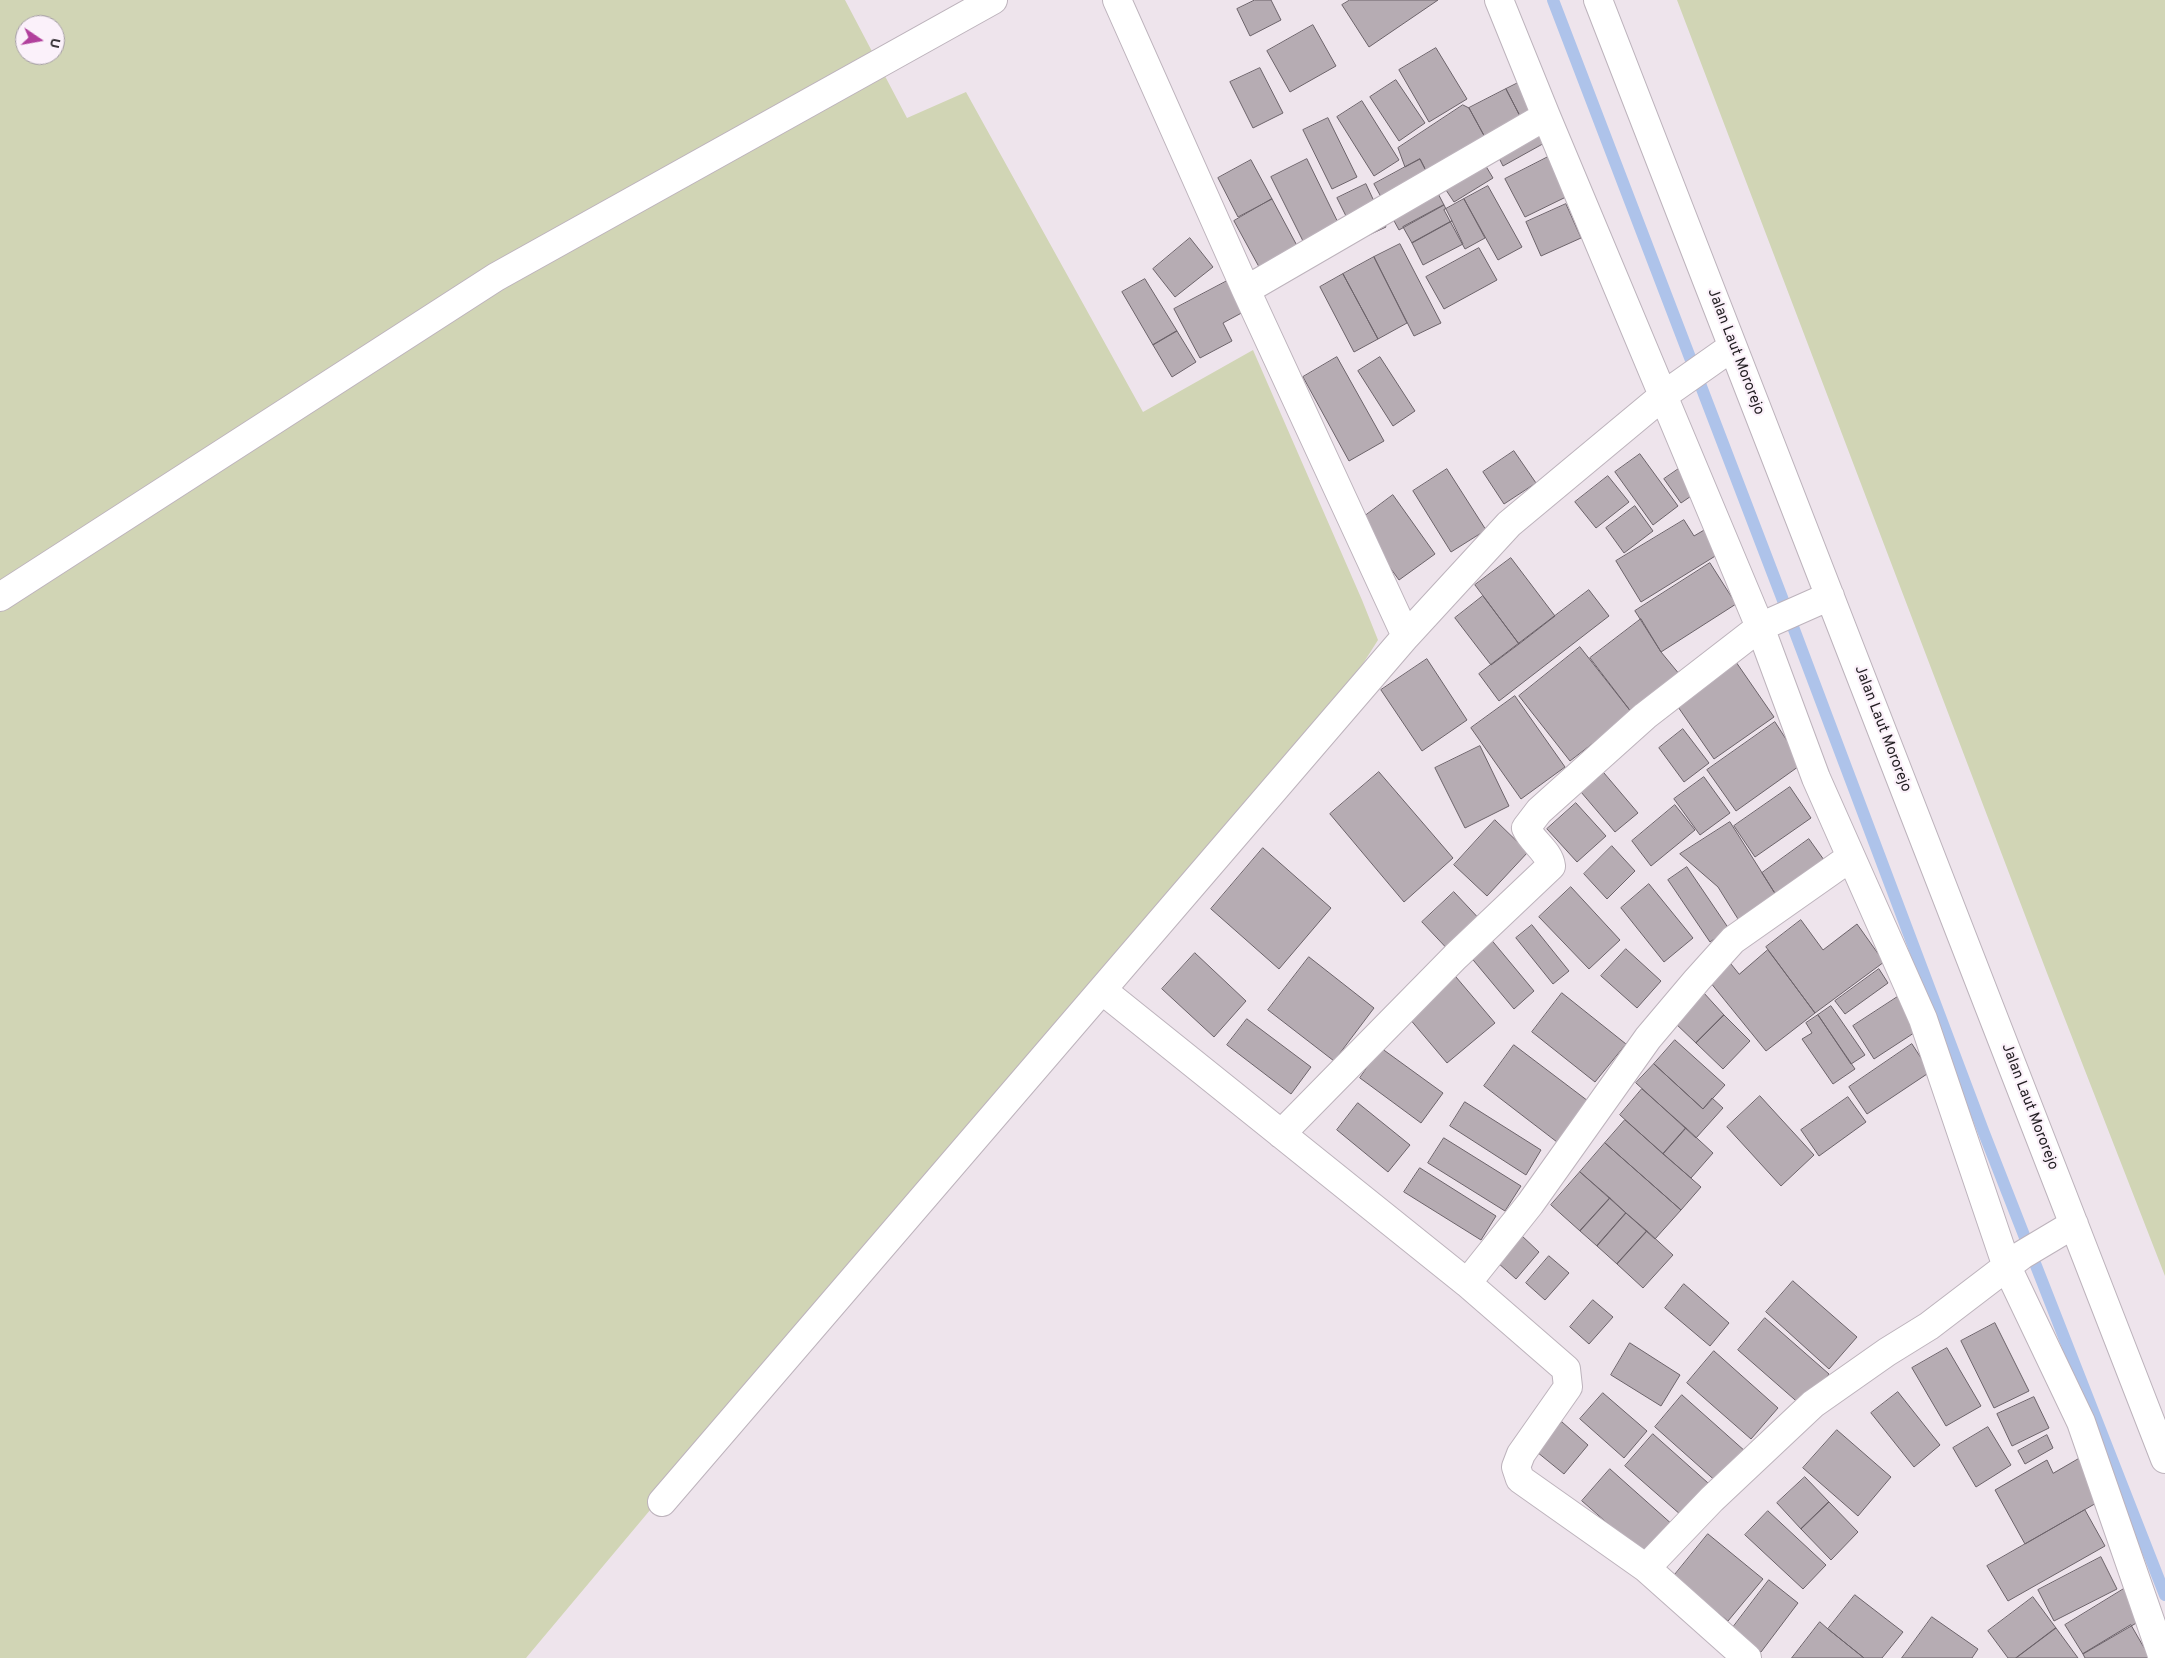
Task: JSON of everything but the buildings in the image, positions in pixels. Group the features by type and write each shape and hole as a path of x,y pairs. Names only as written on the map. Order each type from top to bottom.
{"street":[{"path":"0,596 496,277 993,0"},
{"path":"1117,0 1246,290 1406,636"},
{"path":"1499,0 1546,116 1668,392 1765,624 1816,778 1923,1019 2014,1261 2081,1422 2163,1658"},
{"name":"Jalan Laut Mororejo","path":"1598,0 1732,347 1823,598 2068,1228 2165,1460"},
{"path":"1246,290 1546,116"},
{"path":"662,1502 1406,636 1509,524 1668,392 1732,347"},
{"path":"1281,1134 1456,956 1551,866 1550,859 1529,836 1526,828 1538,811 1645,716 1765,624 1823,598"},
{"path":"1468,1283 1530,1204 1648,1038 1733,940 1851,856"},
{"path":"1102,990 1468,1283 1566,1369 1568,1387 1521,1454 1516,1467 1520,1479 1646,1568 1747,1658"},
{"path":"1646,1568 1712,1499 1813,1404 1887,1352 1929,1326 2014,1261 2068,1228"}],"green space":[{"path":"0,0 845,0 907,118 966,92 1143,412 1253,350 1378,640 1345,692 791,1342 526,1658 0,1658"},
{"path":"1677,0 2165,0 2165,1276 2047,973"}],"waterway":[{"path":"1553,0 1781,595 1984,1133 2165,1595"}]}
